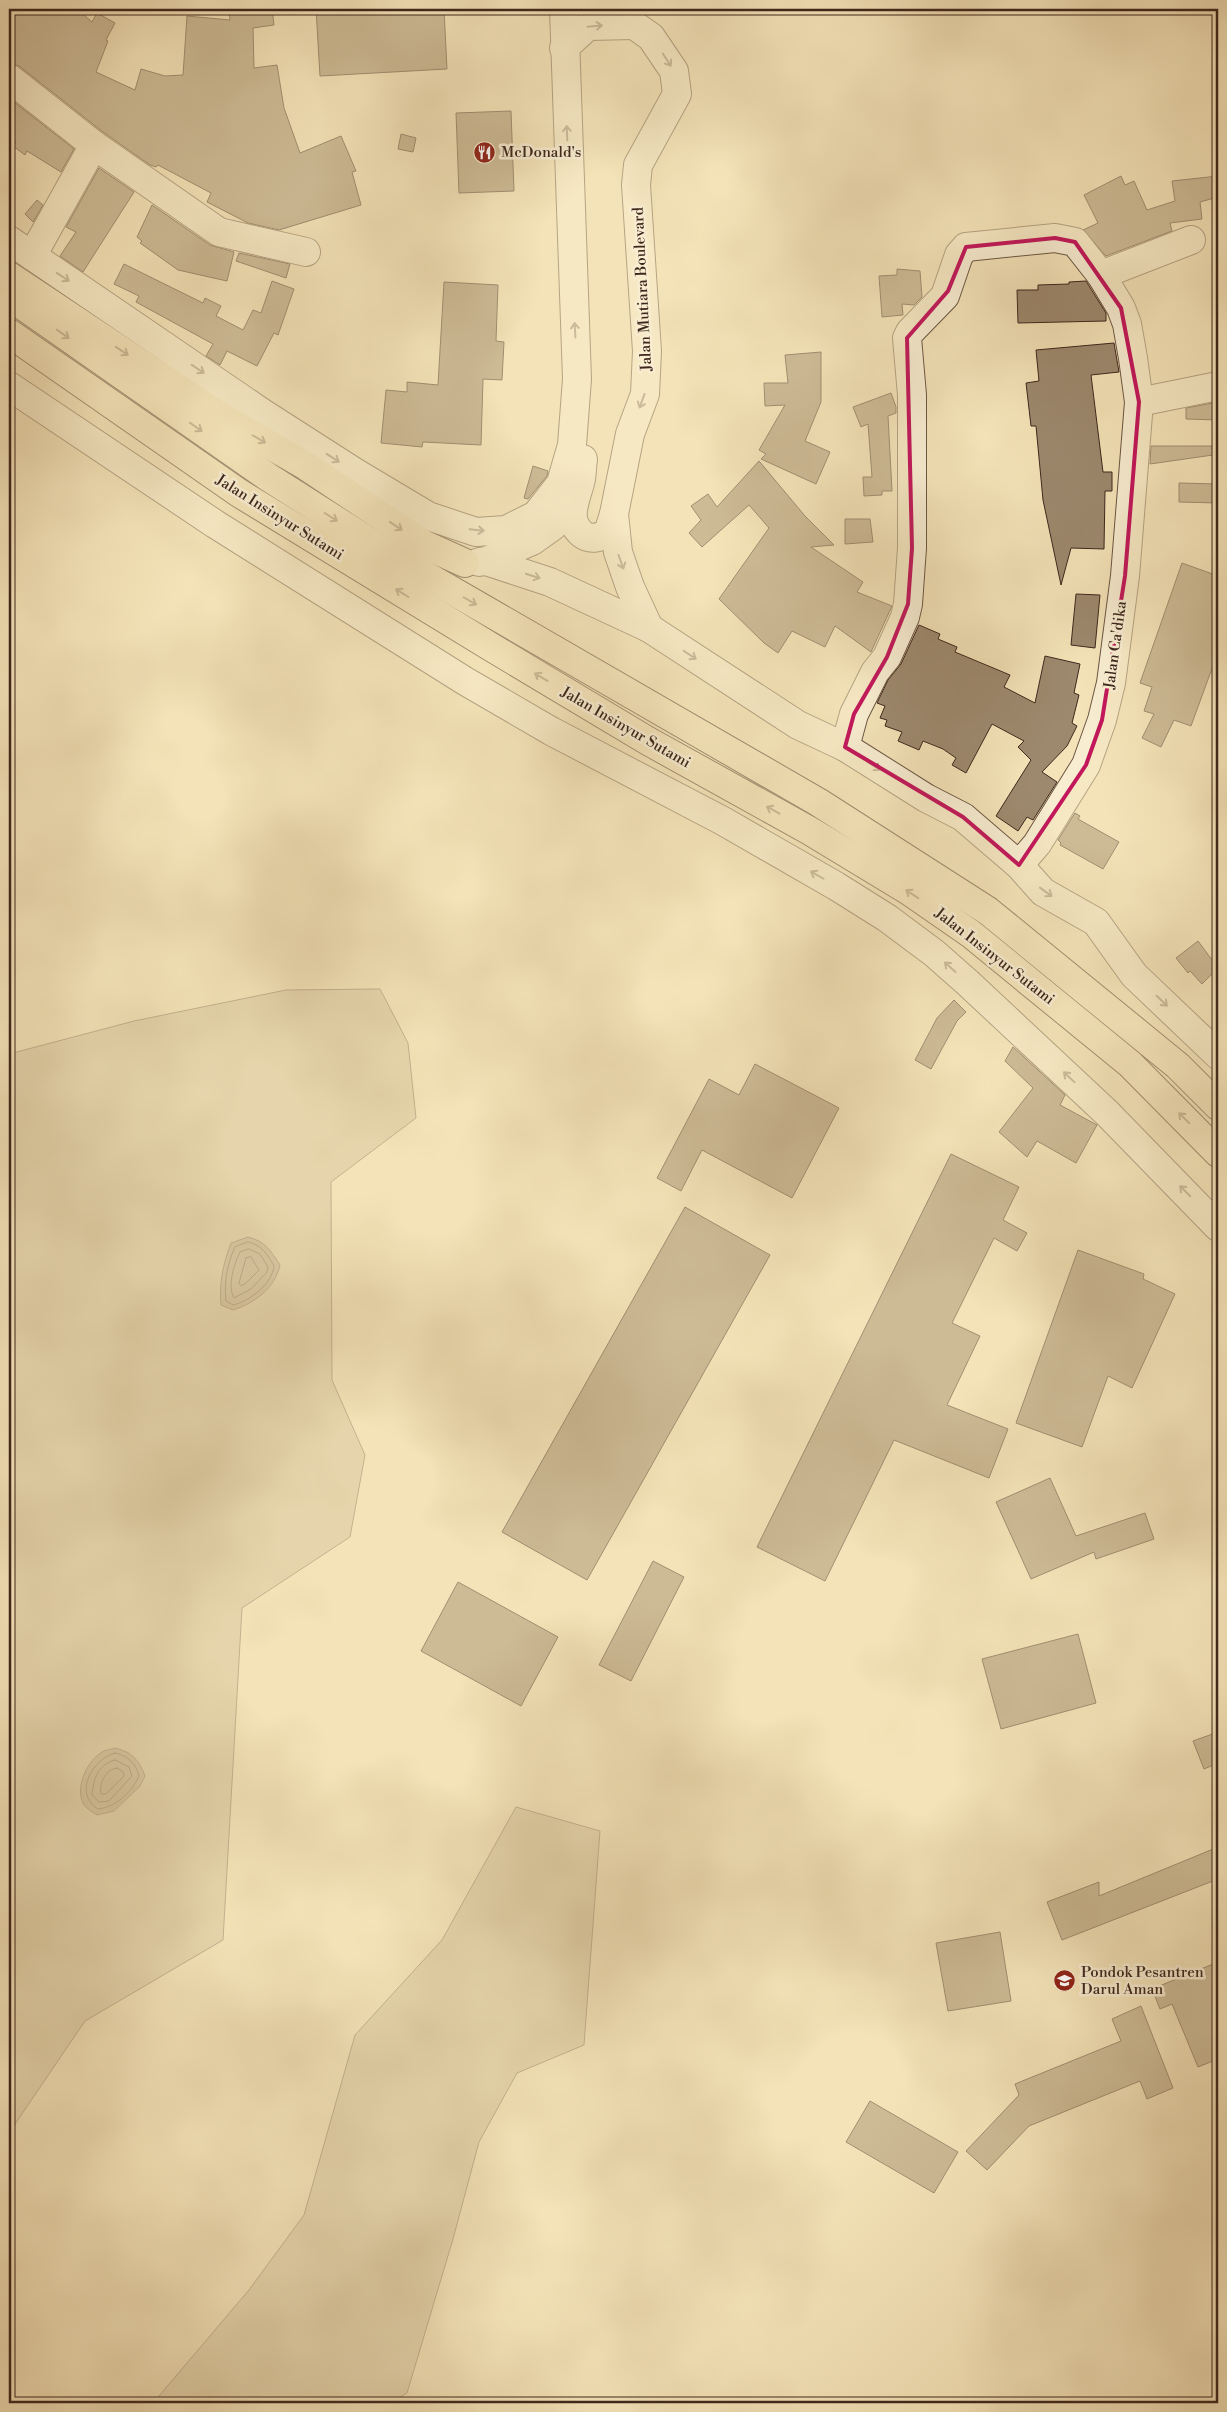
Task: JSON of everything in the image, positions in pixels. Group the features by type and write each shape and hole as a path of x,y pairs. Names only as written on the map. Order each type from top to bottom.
{"highway":[{"path":"9,276 218,416 306,466 423,544 476,562"},
{"name":"Jalan Insinyur Sutami","path":"9,296 268,476 392,556 818,802 988,911 1178,1066 1218,1106"},
{"name":"Jalan Insinyur Sutami","path":"9,333 239,493 516,662 648,740 810,831 917,897 971,934 1130,1064 1218,1153"}],"street":[{"path":"9,240 264,414 356,473 428,516 476,532 506,530 536,515 562,483 572,445 577,379 564,9"},
{"path":"564,48 588,26 631,17"},
{"name":"Jalan Mutiara Boulevard","path":"631,17 651,37 674,71 677,94 638,165 636,185 647,352 645,394 630,434 614,514 618,552 635,600 650,628"},
{"path":"9,78 94,145 219,232 306,252"},
{"path":"32,256 94,145"},
{"name":"Jalan Ca'dika","path":"845,747 854,714 875,672 887,657 905,617 908,604 912,548 912,395 907,338 910,332 944,296 960,255 966,247 1056,238 1075,242 1101,275 1121,308 1127,324 1139,402 1125,576 1111,683 1102,720 1086,765 1037,844 1019,865"},
{"path":"1101,275 1191,240"},
{"path":"577,379 586,413 581,479 574,503 572,520 576,529 585,536 598,538 608,533 614,514"},
{"path":"9,386 215,524 465,681 551,731 723,821 836,886 887,918 934,953 975,989 1107,1113 1218,1227"},
{"path":"1139,402 1218,386"},
{"path":"476,562 532,541 553,526 574,503"},
{"path":"476,562 550,582 650,628 798,726 845,747 926,798 964,817 1019,865 1043,892 1096,922 1134,975 1218,1055"}],"highlighted area":[{"path":"1055,238 1075,242 1121,308 1139,402 1125,576 1102,720 1086,765 1019,865 963,817 845,747 854,714 887,657 908,604 912,548 907,338 948,291 966,247"}],"shaded area":[{"path":"380,989 408,1043 416,1118 331,1182 332,1380 365,1455 350,1537 242,1608 223,1940 85,2021 9,2133 9,1054 134,1021 286,990"},
{"path":"516,1807 600,1831 584,2045 517,2073 479,2142 453,2239 407,2393 390,2403 153,2403 249,2290 304,2215 355,2035 442,1940"}],"water":[{"path":"248,1237 263,1244 280,1265 274,1281 263,1294 233,1310 221,1305 221,1281 224,1266 231,1243"},
{"path":"115,1748 134,1757 145,1776 140,1786 114,1811 97,1815 84,1805 81,1798 81,1783 92,1761 104,1751"}],"building":[{"path":"9,9 77,9 92,22 97,13 115,23 106,40 108,41 96,72 135,90 141,69 165,76 183,75 187,16 230,20 229,9 272,9 274,25 253,28 254,68 277,65 284,108 300,153 341,136 356,171 352,172 361,205 279,230 248,223 207,202 211,193 158,165 156,167 150,165 103,132 19,66 9,63"},
{"path":"316,9 444,9 447,69 320,76"},
{"path":"14,102 74,149 61,172 27,151 25,155 13,146 16,142 9,137 9,108"},
{"name":"McDonald's","path":"511,111 514,191 459,193 456,113"},
{"path":"401,134 416,138 413,152 398,149"},
{"path":"99,168 134,192 83,272 60,256 76,232 66,227"},
{"path":"1121,176 1125,185 1134,181 1147,210 1175,201 1172,181 1218,176 1218,197 1200,202 1202,219 1170,223 1172,231 1106,256 1083,230 1098,223 1084,195"},
{"path":"37,200 43,205 33,222 25,214"},
{"path":"152,205 210,245 234,252 227,281 178,270 140,243 142,241 137,237"},
{"path":"239,253 290,264 286,278 236,261"},
{"path":"124,264 203,303 205,298 221,306 216,316 243,330 253,310 261,313 272,281 294,289 278,335 274,333 257,366 227,351 220,365 206,356 213,344 136,302 139,296 114,284"},
{"path":"897,269 920,271 922,297 914,305 902,304 903,315 882,317 879,276 897,275"},
{"path":"1086,281 1106,313 1106,321 1018,323 1017,290 1038,290 1038,285 1069,284 1069,282"},
{"path":"444,282 498,285 496,341 504,342 502,380 483,379 481,445 423,442 422,447 381,443 386,390 407,392 407,382 438,385"},
{"path":"1114,343 1119,372 1091,375 1103,472 1112,472 1112,491 1105,491 1104,549 1071,548 1061,585 1043,500 1036,426 1031,426 1026,383 1039,381 1036,350"},
{"path":"821,352 821,402 805,441 830,452 816,484 761,459 766,454 759,450 785,405 765,406 764,383 788,383 785,355"},
{"path":"891,393 896,407 896,413 888,416 892,491 882,491 882,495 864,496 863,477 872,477 868,424 861,427 853,407"},
{"path":"1218,402 1218,420 1186,419 1186,408"},
{"path":"1151,446 1212,446 1213,455 1150,464"},
{"path":"759,461 805,516 834,545 811,547 863,582 857,592 892,606 871,652 835,626 825,647 792,631 778,653 764,643 719,599 769,528 749,505 702,547 689,533 701,520 691,506 708,494 717,507"},
{"path":"533,466 548,471 547,476 528,499 524,498"},
{"path":"1179,483 1218,484 1218,503 1179,502"},
{"path":"845,519 870,519 873,542 845,544"},
{"path":"1182,563 1218,576 1218,665 1214,663 1191,726 1174,720 1161,747 1142,738 1154,714 1144,711 1152,687 1140,683"},
{"path":"1076,594 1100,595 1095,648 1071,645"},
{"path":"919,625 940,634 938,639 957,647 955,652 1010,675 1004,687 1035,703 1045,656 1080,664 1074,693 1079,695 1072,723 1077,726 1067,746 1042,772 1057,782 1033,820 1027,817 1018,831 996,816 1031,760 1018,747 1024,741 992,724 966,773 952,765 956,758 943,749 923,741 919,750 898,741 902,732 885,726 887,720 880,718 885,706 877,703 888,680 901,664"},
{"path":"1075,813 1080,816 1078,819 1119,842 1103,869 1060,845 1061,843 1058,840"},
{"path":"1198,941 1218,968 1202,984 1190,971 1188,973 1176,958"},
{"path":"954,1000 966,1012 957,1021 931,1069 915,1060 937,1018"},
{"path":"1013,1047 1065,1095 1060,1105 1097,1125 1076,1163 1037,1141 1027,1157 999,1132 1033,1088 1005,1061"},
{"path":"755,1064 839,1108 792,1198 702,1150 681,1191 657,1178 709,1079 739,1095"},
{"path":"951,1154 1019,1187 1003,1220 1027,1233 1017,1251 994,1238 952,1323 980,1336 947,1405 1008,1429 989,1478 894,1440 825,1581 757,1547"},
{"path":"685,1207 770,1255 587,1580 502,1532"},
{"path":"1078,1250 1144,1274 1143,1279 1175,1294 1132,1388 1108,1376 1082,1447 1016,1423"},
{"path":"1050,1478 1076,1536 1145,1513 1154,1539 1096,1559 1094,1552 1031,1579 996,1502"},
{"path":"653,1561 684,1577 631,1681 599,1665"},
{"path":"458,1582 558,1637 521,1706 421,1651"},
{"path":"1078,1634 1096,1703 1001,1729 982,1659"},
{"path":"1218,1732 1218,1763 1204,1769 1193,1741"},
{"path":"1218,1847 1218,1879 1062,1940 1047,1902 1099,1882 1099,1896"},
{"path":"1000,1932 1011,2001 948,2011 936,1943"},
{"path":"1218,1962 1218,2059 1198,2067 1172,2004 1160,2009 1152,1989"},
{"path":"1141,2006 1173,2088 1147,2099 1140,2081 1029,2126 987,2170 966,2151 1019,2095 1015,2084 1121,2041 1112,2019"},
{"path":"870,2101 958,2152 934,2193 846,2142"}],"place":[{"name":"McDonald's","path":"485,152"},
{"name":"Pondok Pesantren Darul Aman","path":"1065,1981"}]}
